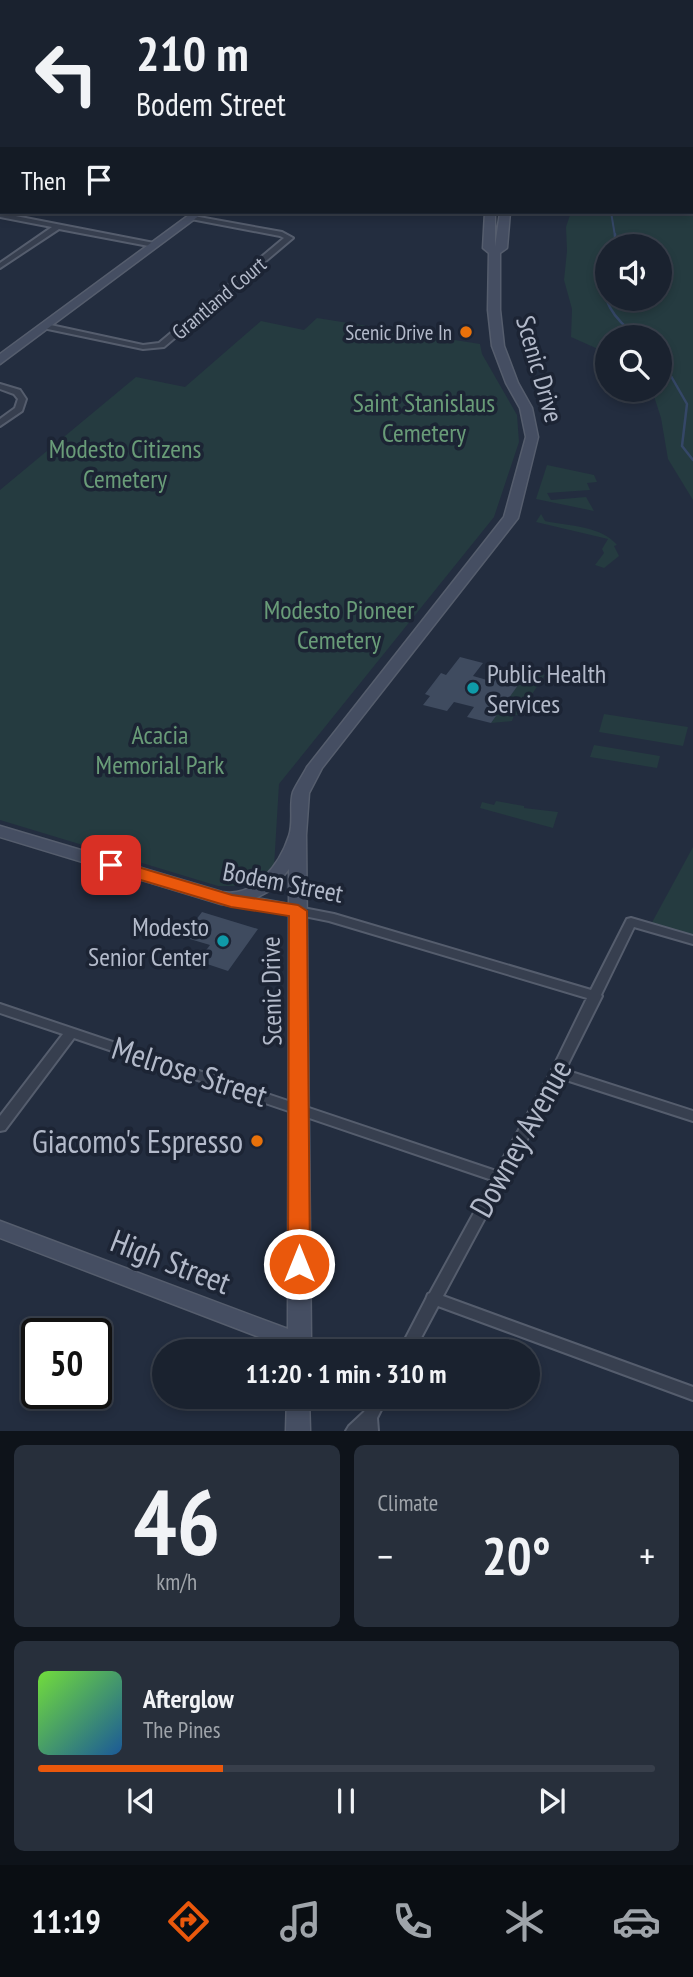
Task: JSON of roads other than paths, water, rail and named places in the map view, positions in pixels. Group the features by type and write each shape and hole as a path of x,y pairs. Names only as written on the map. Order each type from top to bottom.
{"main road":[{"path":"0,359 195,214"},
{"name":"Scenic Drive","path":"490,214 488,248 495,251 502,248 505,214"},
{"name":"Scenic Drive","path":"306,1339 298,911 301,793 310,774 511,518 532,437 526,408 512,383 498,346 494,310 495,251"},
{"path":"0,345 15,349"},
{"name":"Bodem Street","path":"0,831 231,901 298,911"},
{"path":"231,901 256,892 273,881 298,835"},
{"name":"High Street","path":"0,1229 283,1339"},
{"path":"298,1409 298,1431"}],"street":[{"name":"Grantland Court","path":"46,326 143,347 161,345 289,238 282,234 195,214"},
{"path":"0,215 154,245"},
{"path":"0,266 58,226"},
{"path":"0,386 17,392 23,399 19,409 0,423"},
{"name":"Bodem Street","path":"298,911 330,917 596,996"},
{"name":"Downey Avenue","path":"412,1339 557,1072 631,922 693,940"},
{"name":"Melrose Street","path":"0,1008 498,1177"},
{"path":"0,1126 72,1032"},
{"path":"557,1072 693,1116"},
{"path":"433,1298 693,1394"},
{"path":"354,1431 370,1424"}],"waterway":[{"path":"611,214 615,234"},
{"path":"612,311 623,325"},
{"path":"672,378 687,404 682,446 693,460"}],"place":[{"name":"Scenic Drive In","path":"466,332"},
{"name":"Public Health Services","path":"473,688"},
{"name":"Modesto Senior Center","path":"223,941"},
{"name":"Giacomo's Espresso","path":"257,1141"}],"park label":[{"name":"Saint Stanislaus Cemetery","path":"424,417"},
{"name":"Modesto Citizens Cemetery","path":"125,463"},
{"name":"Modesto Pioneer Cemetery","path":"339,624"},
{"name":"Acacia Memorial Park","path":"160,749"}]}
